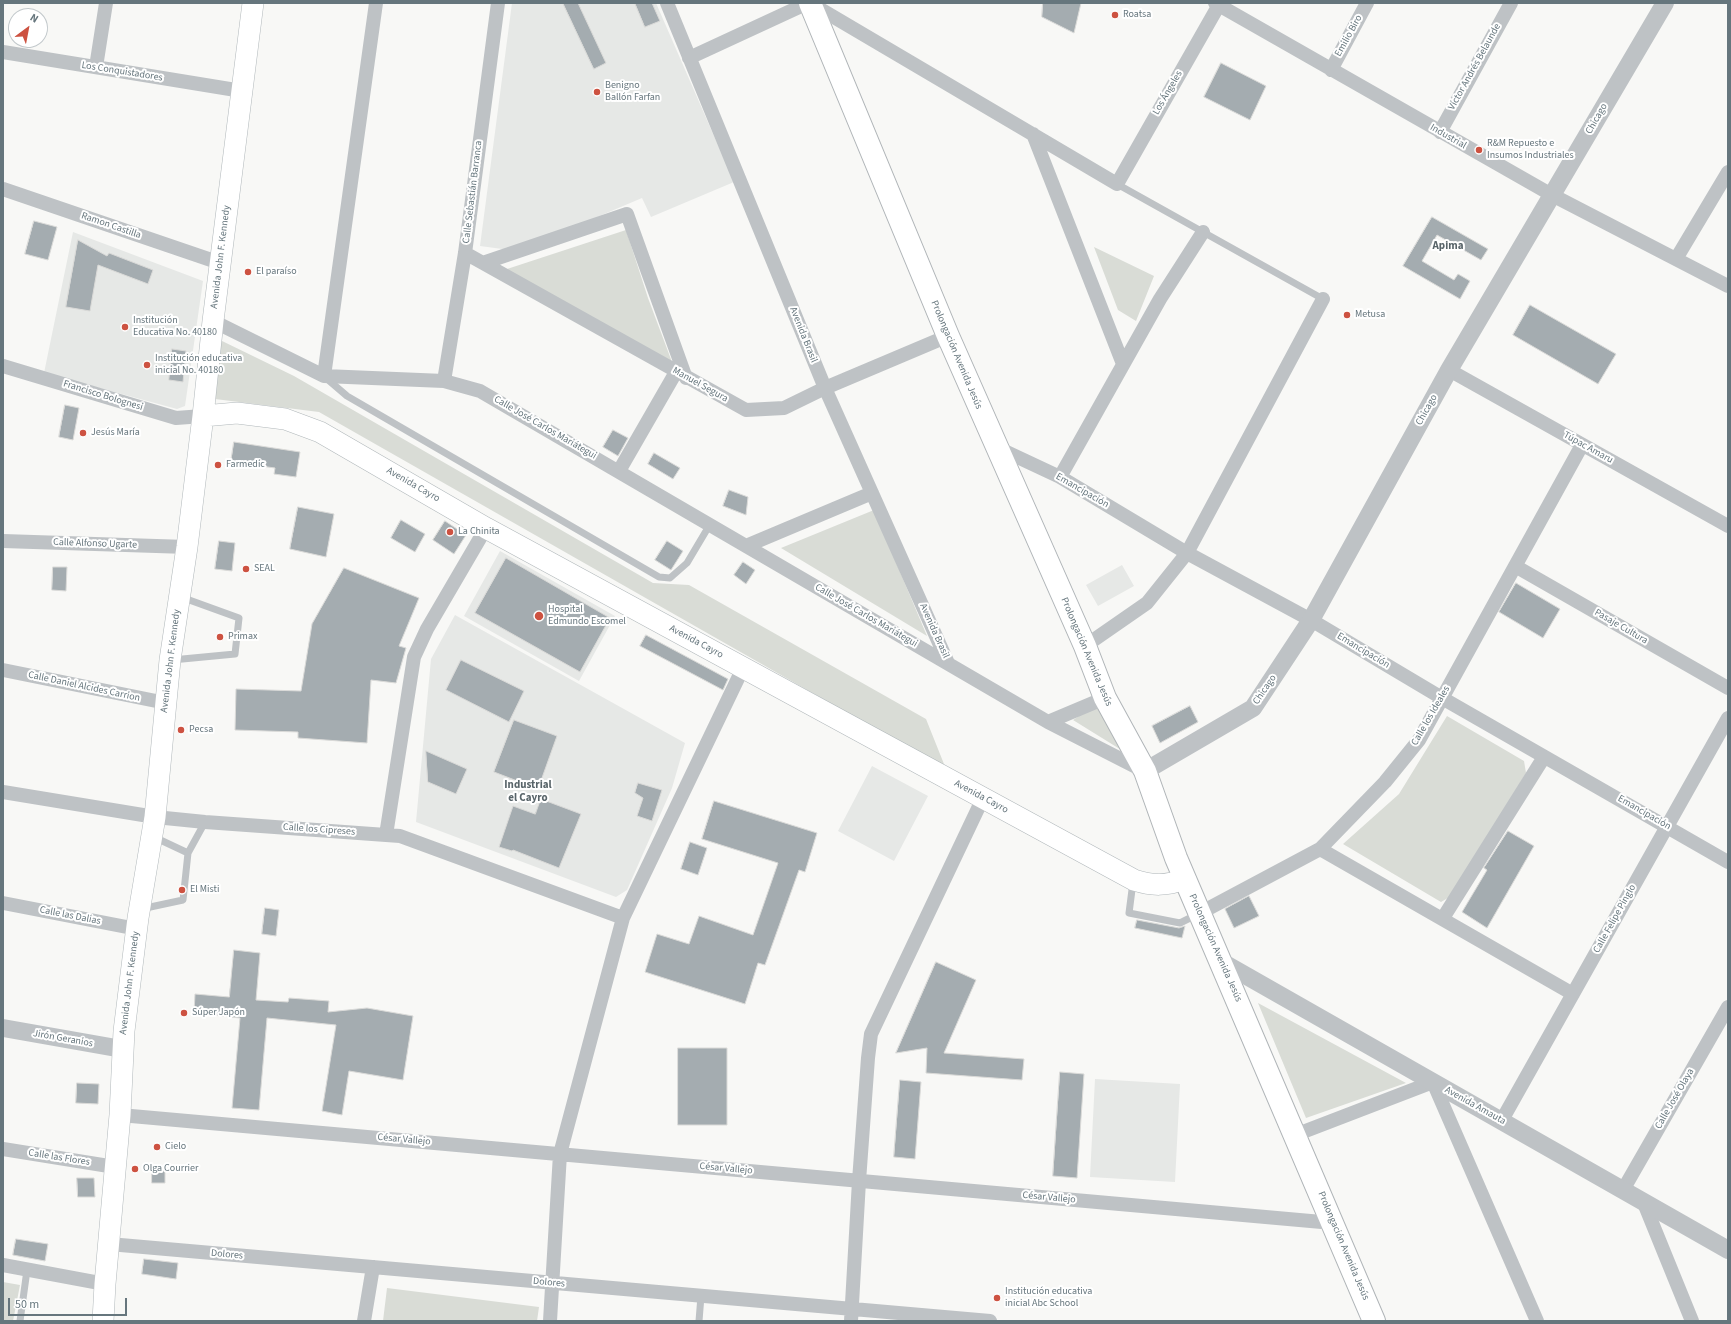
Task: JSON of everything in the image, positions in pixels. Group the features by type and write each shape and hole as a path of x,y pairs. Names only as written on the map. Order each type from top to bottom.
{"main road":[{"name":"Avenida John F. Kennedy","path":"103,1321 104,1284 109,1244 120,1115 122,1049 138,919 154,826 170,660 187,547 220,263 253,3"},
{"name":"Prolongación Avenida Jesús","path":"809,3 948,336 1085,646 1105,698 1145,772 1176,858 1222,962 1374,1321"},
{"name":"Avenida Cayro","path":"203,416 237,413 285,420 320,432 486,528 1134,880 1160,886 1185,879"}],"street":[{"path":"96,67 106,3"},
{"path":"213,321 324,376 376,3"},
{"name":"Calle Sebastián Barranca","path":"444,381 465,253 498,3"},
{"name":"Avenida Brasil","path":"667,3 825,388 948,663"},
{"path":"689,58 809,3 1117,184"},
{"name":"Emilio Biro","path":"1331,70 1367,3"},
{"name":"Víctor Andrés Belaunde","path":"1440,132 1511,3"},
{"name":"Chicago","path":"1145,772 1253,708 1311,620 1449,370 1665,3"},
{"name":"Industrial","path":"1218,4 1552,195 1728,286"},
{"name":"Los Ángeles","path":"1117,184 1218,4"},
{"name":"Los Conquistadores","path":"3,52 242,91"},
{"path":"1033,134 1123,364"},
{"path":"1676,259 1728,172"},
{"name":"Ramon Castilla","path":"3,189 220,263"},
{"path":"483,264 627,214 681,375 619,471"},
{"path":"1060,477 1160,299 1203,232"},
{"name":"Manuel Segura","path":"465,253 746,410 784,408 825,388 948,336"},
{"path":"1085,646 1147,603 1187,553 1323,299"},
{"name":"Francisco Bolognesi","path":"3,366 176,418 203,416"},
{"name":"Túpac Amaru","path":"1449,370 1728,526"},
{"name":"Calle José Carlos Mariátegui","path":"324,376 444,381 480,391 619,471 709,526 746,546 1048,722 1145,772"},
{"name":"Calle los Ideales","path":"1200,913 1320,849 1385,782 1419,740 1582,445"},
{"name":"Emancipación","path":"996,446 1060,477 1187,553 1311,620 1442,698 1728,862"},
{"path":"746,546 872,493"},
{"path":"386,835 414,657 427,629 486,528"},
{"name":"Calle Alfonso Ugarte","path":"3,541 187,547"},
{"name":"Pasaje Cultura","path":"1515,566 1728,688"},
{"path":"550,1321 554,1283 560,1154 623,918 743,668"},
{"name":"Calle Daniel Alcides Carrion","path":"3,670 166,703"},
{"path":"1048,722 1105,698"},
{"name":"Calle Felipe Pinglo","path":"1502,1120 1728,718"},
{"path":"1443,918 1544,757"},
{"name":"Calle los Cipreses","path":"3,792 154,826 205,822 400,836 623,918"},
{"path":"852,1315 859,1181 871,1034 983,798"},
{"path":"1320,849 1443,918 1573,994"},
{"name":"Calle las Dalias","path":"3,903 138,919"},
{"name":"Avenida Amauta","path":"1222,962 1728,1250"},
{"name":"Calle José Olaya","path":"1623,1190 1728,1007"},
{"name":"Jirón Geranios","path":"3,1028 122,1049"},
{"path":"1295,1135 1433,1082 1537,1321"},
{"name":"César Vallejo","path":"120,1115 1333,1224"},
{"name":"Calle las Flores","path":"3,1149 115,1167"},
{"path":"1644,1203 1692,1321"},
{"name":"Dolores","path":"109,1244 701,1296 852,1315 990,1321"},
{"path":"3,1265 104,1284"},
{"path":"364,1321 373,1267"}],"lane":[{"path":"1117,184 1323,299"},
{"path":"324,376 347,396 659,577 670,578 687,563 709,526"},
{"path":"170,660 235,654 239,618 179,597"},
{"path":"138,919 183,900 188,853 205,822"},
{"path":"154,826 188,853"},
{"path":"1134,880 1128,913 1180,923 1200,913"},
{"path":"20,1321 27,1270"},
{"path":"699,1321 701,1296"}],"shaded area":[{"name":"Benigno Ballón Farfan","path":"512,3 656,3 734,182 651,217 642,198 517,251 480,246"},
{"path":"626,230 648,298 672,362 504,270"},
{"name":"Institución Educativa No. 40180","path":"73,232 203,281 185,406 177,409 44,373"},
{"path":"1094,247 1154,276 1136,321 1118,310"},
{"path":"220,340 294,376 653,583 689,585 926,719 946,769 319,412 215,399"},
{"path":"874,510 927,636 781,548"},
{"name":"Hospital Edmundo Escomel","path":"500,551 615,616 579,681 464,616"},
{"path":"1122,565 1134,586 1098,606 1086,585"},
{"path":"455,615 685,743 672,788 627,890 616,897 416,822 431,659"},
{"path":"1100,702 1123,751 1073,720"},
{"path":"1447,716 1524,761 1526,773 1453,895 1441,902 1343,844 1399,794"},
{"path":"872,766 928,796 894,861 838,831"},
{"path":"1258,1003 1406,1083 1306,1118"},
{"path":"1095,1079 1180,1084 1175,1182 1090,1177"},
{"path":"3,1282 20,1285 13,1321 3,1321"},
{"path":"387,1288 539,1307 537,1321 383,1321"}],"building":[{"path":"563,3 578,3 606,63 594,69"},
{"path":"635,3 652,3 660,21 645,27"},
{"path":"1043,3 1081,3 1074,33 1042,17"},
{"path":"1221,63 1266,86 1250,120 1204,97"},
{"path":"1432,217 1488,249 1481,260 1437,235 1422,261 1454,280 1458,274 1470,281 1460,299 1403,266"},
{"path":"34,221 57,227 48,260 25,254"},
{"path":"78,240 107,256 109,253 153,270 148,284 98,265 90,311 66,307"},
{"path":"1530,305 1616,354 1598,384 1513,335"},
{"path":"172,349 186,351 183,382 169,380"},
{"path":"65,405 79,408 73,440 59,437"},
{"path":"613,430 628,438 618,456 603,447"},
{"path":"234,442 300,452 296,477 274,474 275,468 231,462"},
{"path":"654,453 680,468 673,479 648,464"},
{"path":"729,490 748,497 746,515 723,506"},
{"path":"298,507 334,514 326,557 290,549"},
{"path":"401,520 425,534 415,552 391,538"},
{"path":"445,521 466,535 454,554 433,540"},
{"path":"219,541 235,543 232,571 215,569"},
{"path":"667,541 683,551 671,570 655,560"},
{"name":"Hospital Edmundo Escomel","path":"506,558 610,618 580,672 475,613"},
{"path":"743,562 755,570 746,584 734,575"},
{"path":"53,567 67,567 66,591 52,590"},
{"path":"344,568 419,598 399,646 406,648 396,683 371,680 367,743 298,738 298,732 235,730 236,689 301,691 312,624"},
{"path":"1516,583 1560,609 1543,638 1499,612"},
{"path":"646,635 728,679 723,690 640,646"},
{"path":"461,660 524,691 509,722 446,690"},
{"path":"1190,706 1198,722 1160,743 1152,726"},
{"path":"514,720 557,736 538,789 494,772"},
{"path":"426,751 467,769 456,794 428,782"},
{"path":"638,783 662,790 652,821 637,816 643,798 635,793"},
{"path":"541,799 581,814 559,868 513,850 499,847 513,806 535,814"},
{"path":"714,801 817,833 805,872 799,870 765,965 758,963 745,1004 645,972 657,934 689,944 699,916 753,935 778,863 702,839"},
{"path":"1508,831 1534,846 1487,928 1462,912 1487,870 1484,868"},
{"path":"690,842 707,848 698,875 681,869"},
{"path":"1249,896 1259,916 1234,928 1225,909"},
{"path":"265,908 279,910 276,936 262,934"},
{"path":"1137,920 1179,928 1185,926 1182,938 1135,928"},
{"path":"234,950 260,953 256,1000 288,1002 289,998 329,1001 328,1012 367,1008 413,1016 403,1080 349,1071 342,1115 322,1111 336,1025 267,1018 259,1110 232,1108 240,1018 194,1013 195,994 229,997"},
{"path":"936,962 976,980 944,1053 1024,1059 1022,1080 926,1073 927,1048 896,1053"},
{"path":"678,1048 727,1048 727,1125 678,1125"},
{"path":"1060,1072 1084,1074 1077,1178 1053,1176"},
{"path":"900,1080 921,1082 915,1159 894,1157"},
{"path":"77,1083 99,1084 98,1104 76,1103"},
{"path":"152,1166 165,1167 165,1183 152,1183"},
{"path":"77,1178 94,1178 95,1197 78,1197"},
{"path":"16,1239 48,1244 45,1261 13,1255"},
{"path":"144,1259 178,1263 176,1279 142,1274"}],"place":[{"name":"Roatsa","path":"1115,15"},
{"name":"Benigno Ballón Farfan","path":"597,92"},
{"name":"R&M Repuesto e Insumos Industriales","path":"1479,150"},
{"name":"El paraíso","path":"248,272"},
{"name":"Metusa","path":"1347,315"},
{"name":"Institución Educativa No. 40180","path":"125,327"},
{"name":"Institución educativa inicial No. 40180","path":"147,365"},
{"name":"Jesús María","path":"83,433"},
{"name":"Farmedic","path":"218,465"},
{"name":"La Chinita","path":"450,532"},
{"name":"SEAL","path":"246,569"},
{"name":"Hospital Edmundo Escomel","path":"539,616"},
{"name":"Primax","path":"220,637"},
{"name":"Pecsa","path":"181,730"},
{"name":"El Misti","path":"182,890"},
{"name":"Súper Japón","path":"184,1013"},
{"name":"Cielo","path":"157,1147"},
{"name":"Olga Courrier","path":"135,1169"},
{"name":"Institución educativa inicial Abc School","path":"997,1298"}],"district":[{"name":"Apima","path":"1448,247"},
{"name":"Industrial el Cayro","path":"528,792"}]}
